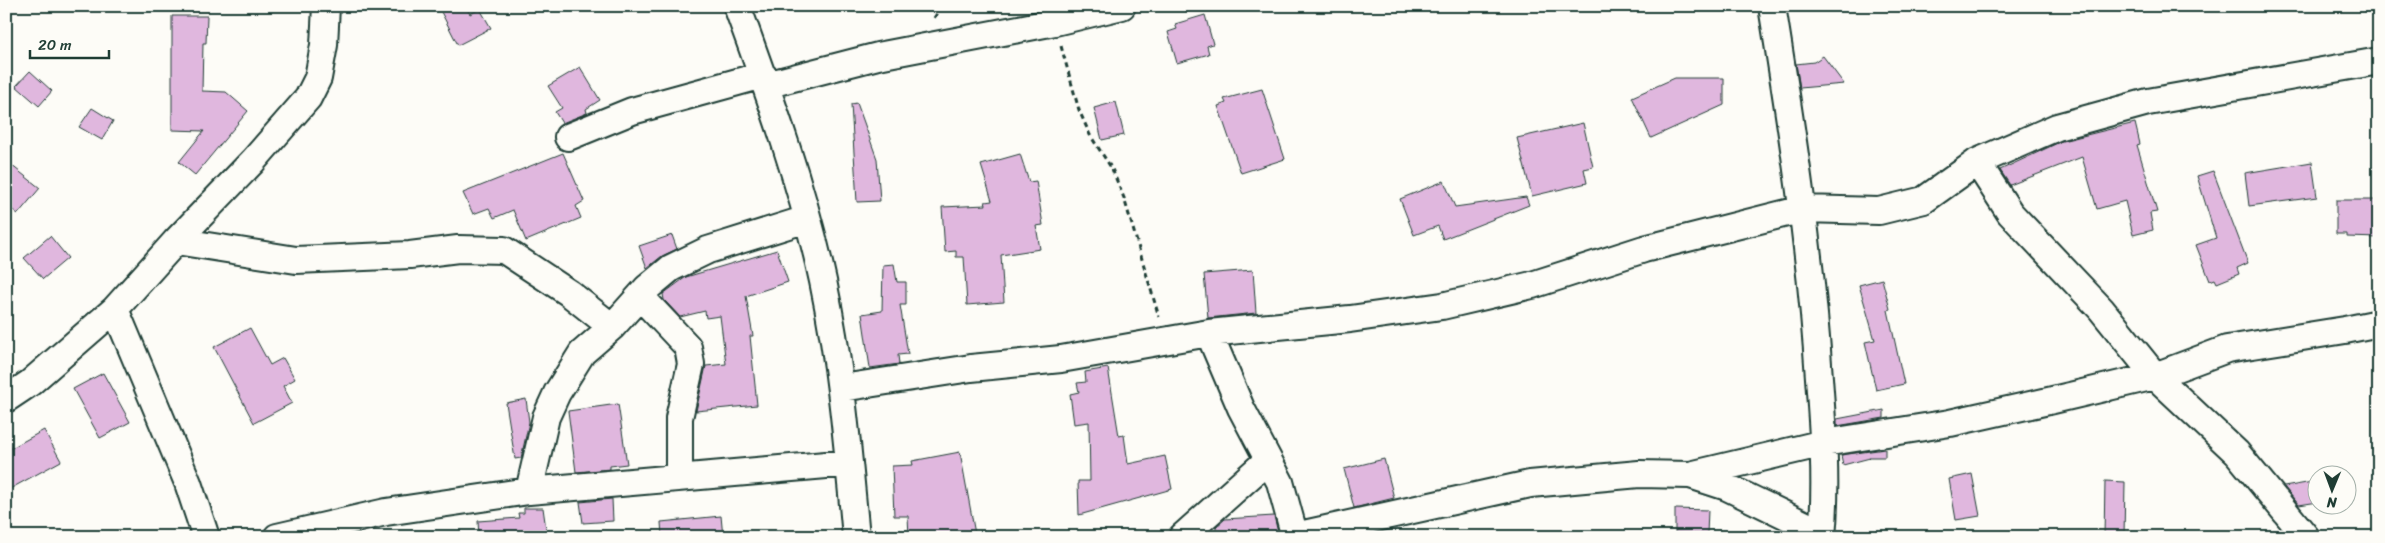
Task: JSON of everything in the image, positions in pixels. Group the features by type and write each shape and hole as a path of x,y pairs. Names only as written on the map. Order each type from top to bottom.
{"street":[{"path":"737,6 764,80 807,219 822,281 842,388 856,537"},
{"path":"568,137 632,111 764,80 1055,22 1122,6"},
{"path":"1690,475 1727,487 1822,535 1824,443 1816,330 1803,209 1772,6"},
{"path":"6,399 30,383 115,309 176,241 253,161 308,98 318,78 328,8"},
{"path":"842,388 971,368 1061,359 1209,333 1350,319 1442,306 1532,285 1644,249 1803,209 1879,211 1924,200 1977,162 2057,127 2148,102 2379,62"},
{"path":"1977,162 2010,213 2101,310 2155,376 2237,453 2306,537"},
{"path":"529,491 546,417 557,392 582,353 612,327 640,296 671,268 708,250 807,219"},
{"path":"176,241 296,260 410,255 458,249 504,250 569,293 612,327"},
{"path":"640,296 688,347 690,364 680,418 679,478"},
{"path":"115,309 188,482 206,537"},
{"path":"1209,333 1241,408 1280,482 1295,536 1530,484 1639,474 1690,475 1824,443 1950,423 2155,376 2227,349 2345,330 2379,322"},
{"path":"1182,537 1268,460"},
{"path":"277,537 386,512 529,491 849,463"}],"path":[{"path":"1055,22 1079,110 1090,135 1112,169 1124,198 1165,341"}],"building":[{"path":"438,6 465,6 470,14 480,9 491,28 458,45"},
{"path":"1205,15 1213,44 1207,46 1209,54 1177,63 1168,32 1177,29 1175,24"},
{"path":"172,16 207,16 206,43 203,43 202,91 226,92 248,111 195,175 179,162 204,131 172,130"},
{"path":"1823,56 1844,84 1800,88 1796,64 1814,62"},
{"path":"580,67 600,100 586,109 587,113 562,123 555,112 562,108 548,86"},
{"path":"30,71 52,91 39,106 16,86"},
{"path":"1675,78 1724,78 1724,105 1651,138 1632,97"},
{"path":"1262,89 1285,159 1241,173 1218,106 1226,103 1224,99"},
{"path":"1116,102 1124,135 1102,140 1094,108"},
{"path":"857,103 877,159 880,201 857,202 851,104"},
{"path":"92,108 113,121 102,140 79,127"},
{"path":"1583,123 1593,167 1584,169 1587,183 1532,196 1517,138"},
{"path":"2135,123 2140,144 2137,145 2157,212 2150,213 2153,230 2133,235 2125,201 2097,209 2082,157 2010,185 2000,170 2062,141"},
{"path":"563,153 584,201 576,206 581,218 526,241 513,210 494,218 489,208 473,214 463,193"},
{"path":"1020,154 1029,182 1036,181 1043,225 1036,226 1040,249 1001,255 1004,302 967,305 964,257 956,257 956,251 945,252 942,207 986,205 985,202 992,201 981,165"},
{"path":"6,161 40,188 18,214 6,205"},
{"path":"2312,162 2317,197 2249,206 2245,173"},
{"path":"2213,171 2248,263 2237,268 2239,274 2217,283 2215,279 2210,281 2196,245 2216,238 2197,176"},
{"path":"1444,181 1455,207 1526,197 1529,205 1443,239 1438,226 1414,235 1400,199"},
{"path":"2336,200 2377,200 2377,206 2379,206 2379,238 2347,237 2347,234 2336,234"},
{"path":"672,235 677,249 662,256 647,268 639,246"},
{"path":"50,236 68,258 43,279 24,258"},
{"path":"777,250 788,282 746,296 753,336 750,336 757,405 696,411 706,366 726,364 720,316 706,318 705,311 680,317 664,300 663,294 686,277"},
{"path":"894,264 897,282 906,282 906,305 900,305 908,354 898,355 899,364 870,368 862,314 882,311 883,265"},
{"path":"1253,270 1256,313 1208,318 1204,274"},
{"path":"1882,279 1890,309 1888,310 1904,384 1876,390 1865,342 1875,340 1859,285"},
{"path":"250,328 270,365 283,358 295,379 283,386 292,403 254,423 214,347"},
{"path":"1108,368 1119,436 1124,435 1128,464 1165,456 1172,489 1079,515 1078,481 1090,481 1089,422 1074,424 1070,394 1079,392 1077,383 1086,382 1085,372"},
{"path":"103,373 130,422 100,438 73,389"},
{"path":"526,399 529,422 521,458 515,459 506,403"},
{"path":"618,404 627,464 610,466 610,469 576,472 568,411"},
{"path":"1884,410 1884,418 1837,426 1837,419"},
{"path":"44,430 61,461 6,491 6,451"},
{"path":"1885,449 1885,457 1869,457 1843,465 1841,455"},
{"path":"960,452 975,534 962,537 909,537 908,516 894,516 892,466 913,465 912,461"},
{"path":"1384,459 1394,498 1354,508 1344,469"},
{"path":"1972,474 1980,516 1956,520 1949,479"},
{"path":"2105,481 2125,482 2124,537 2104,537"},
{"path":"2308,483 2308,504 2299,505 2284,487"},
{"path":"612,499 613,521 583,523 580,502"},
{"path":"524,508 543,508 547,536 479,537 478,521 519,518 518,513 524,513"},
{"path":"1675,509 1708,510 1707,534 1675,533"},
{"path":"721,516 723,537 662,537 661,522"},
{"path":"1274,516 1279,537 1216,537 1216,527 1225,519"}]}
